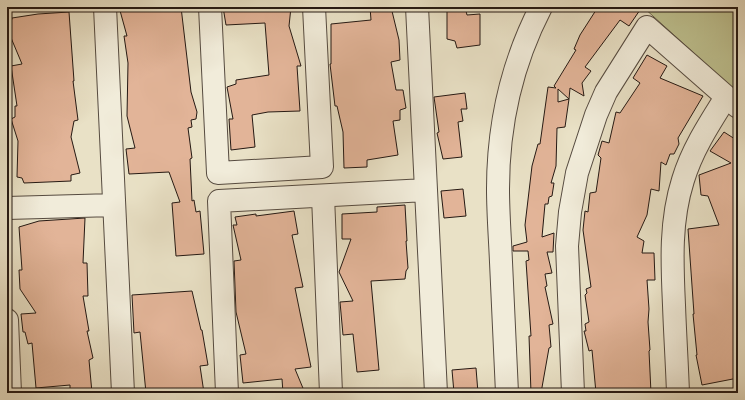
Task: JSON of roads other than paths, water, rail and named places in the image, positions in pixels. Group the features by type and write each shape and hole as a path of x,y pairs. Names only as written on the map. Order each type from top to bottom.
{"street":[{"path":"105,7 123,393"},
{"path":"210,7 218,172 322,168 314,7"},
{"path":"417,7 436,393"},
{"path":"507,393 498,190 500,143 504,116 514,73 527,35 541,7"},
{"path":"573,393 567,246 570,212 577,173 588,136 606,92 647,28 732,102 701,137 683,180 674,221 673,277 678,393"},
{"path":"227,393 219,201 426,190"},
{"path":"323,196 331,393"},
{"path":"7,208 114,205"},
{"path":"7,320 10,393"}]}
